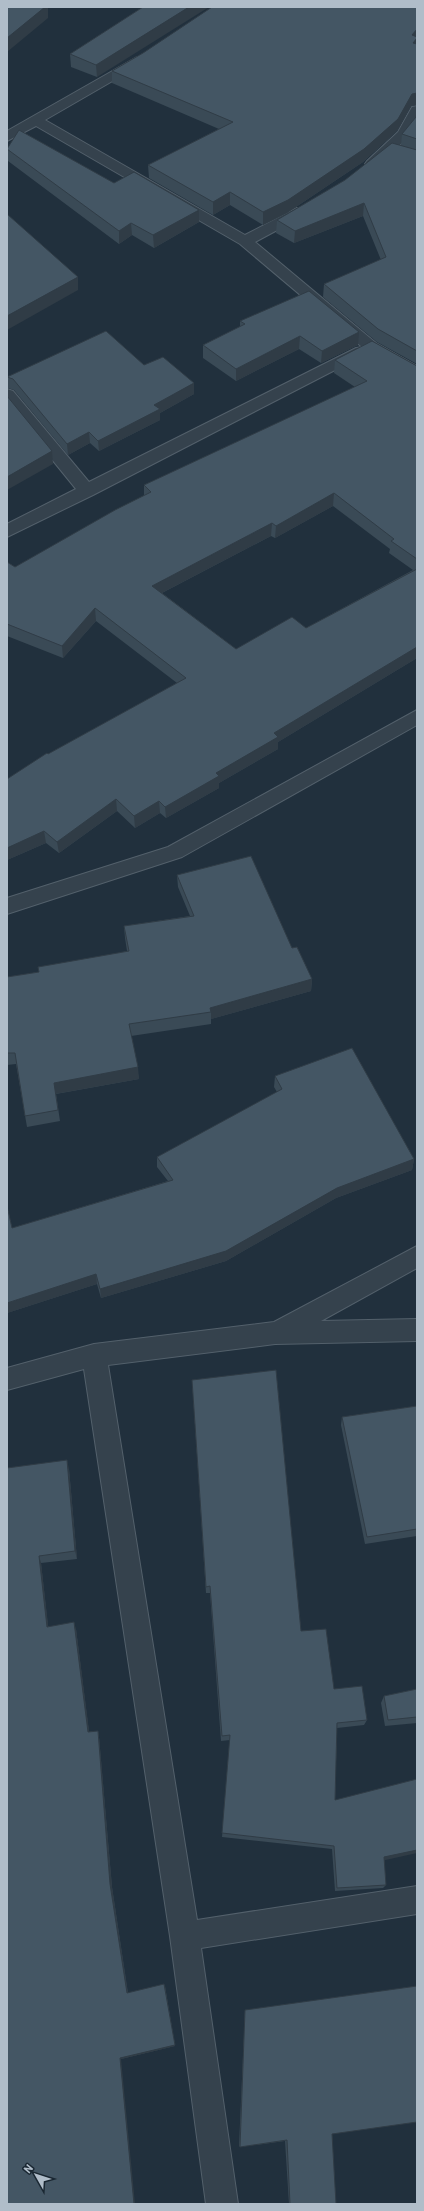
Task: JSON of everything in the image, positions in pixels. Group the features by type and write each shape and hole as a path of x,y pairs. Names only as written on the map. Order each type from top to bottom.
{"street":[{"path":"7,137 37,121 150,53"},
{"path":"363,170 404,134 417,110"},
{"path":"37,121 245,241 371,346 417,373"},
{"path":"388,148 403,153"},
{"path":"245,241 293,217 312,204"},
{"path":"7,531 371,346"},
{"path":"7,394 87,491"},
{"path":"7,906 175,852 417,717"},
{"path":"275,1333 417,1256"},
{"path":"7,1379 94,1355 275,1333 417,1330"},
{"path":"94,1355 185,1936 222,2204"},
{"path":"185,1936 417,1900"}],"building":[{"path":"7,7 45,7 7,38"},
{"path":"143,7 189,7 96,65 70,54"},
{"path":"212,7 417,7 417,29 412,35 417,37 413,43 417,44 417,93 412,94 398,119 364,149 288,200 263,212 230,192 213,202 148,165 233,122 112,71 143,53"},
{"path":"417,113 417,139 402,134 416,117"},
{"path":"19,130 114,183 134,172 199,210 153,235 131,223 119,231 7,149"},
{"path":"392,143 417,150 417,351 378,329 324,284 386,257 364,203 295,231 277,220 345,180"},
{"path":"7,214 78,277 7,316"},
{"path":"309,291 359,332 322,351 300,336 236,369 203,345 245,324 240,321"},
{"path":"106,331 144,365 163,357 194,383 154,405 160,409 98,441 89,432 67,444 13,379 7,377"},
{"path":"372,341 417,366 417,559 391,541 394,539 334,493 276,526 272,523 152,586 236,649 292,617 306,628 417,569 417,647 274,733 278,737 216,773 219,776 165,807 159,801 134,816 116,799 57,842 44,831 7,848 7,779 47,753 48,754 186,678 95,608 62,646 7,624 7,562 15,567 115,510 151,492 144,485 367,381 335,360"},
{"path":"7,396 52,451 7,477"},
{"path":"251,856 292,948 297,947 312,979 210,1008 211,1012 129,1024 138,1067 54,1083 58,1110 25,1116 15,1053 7,1053 7,977 39,972 38,967 129,951 124,926 194,916 177,875"},
{"path":"352,1048 414,1159 337,1188 226,1251 100,1289 96,1274 7,1303 7,1206 12,1228 173,1180 157,1157 282,1089 275,1076"},
{"path":"276,1370 301,1631 326,1629 334,1689 362,1686 367,1720 337,1723 335,1800 417,1779 417,1850 384,1857 386,1885 337,1888 334,1846 222,1833 230,1735 222,1736 210,1586 206,1587 192,1380"},
{"path":"417,1406 417,1529 367,1537 342,1417"},
{"path":"67,1460 75,1551 39,1556 47,1627 74,1622 88,1732 98,1731 110,1884 127,1993 164,1984 175,2045 120,2058 134,2204 7,2204 7,1468"},
{"path":"417,1689 417,1717 388,1720 384,1696"},
{"path":"417,1986 417,2122 332,2134 336,2204 290,2204 287,2140 240,2147 245,2010"}]}
